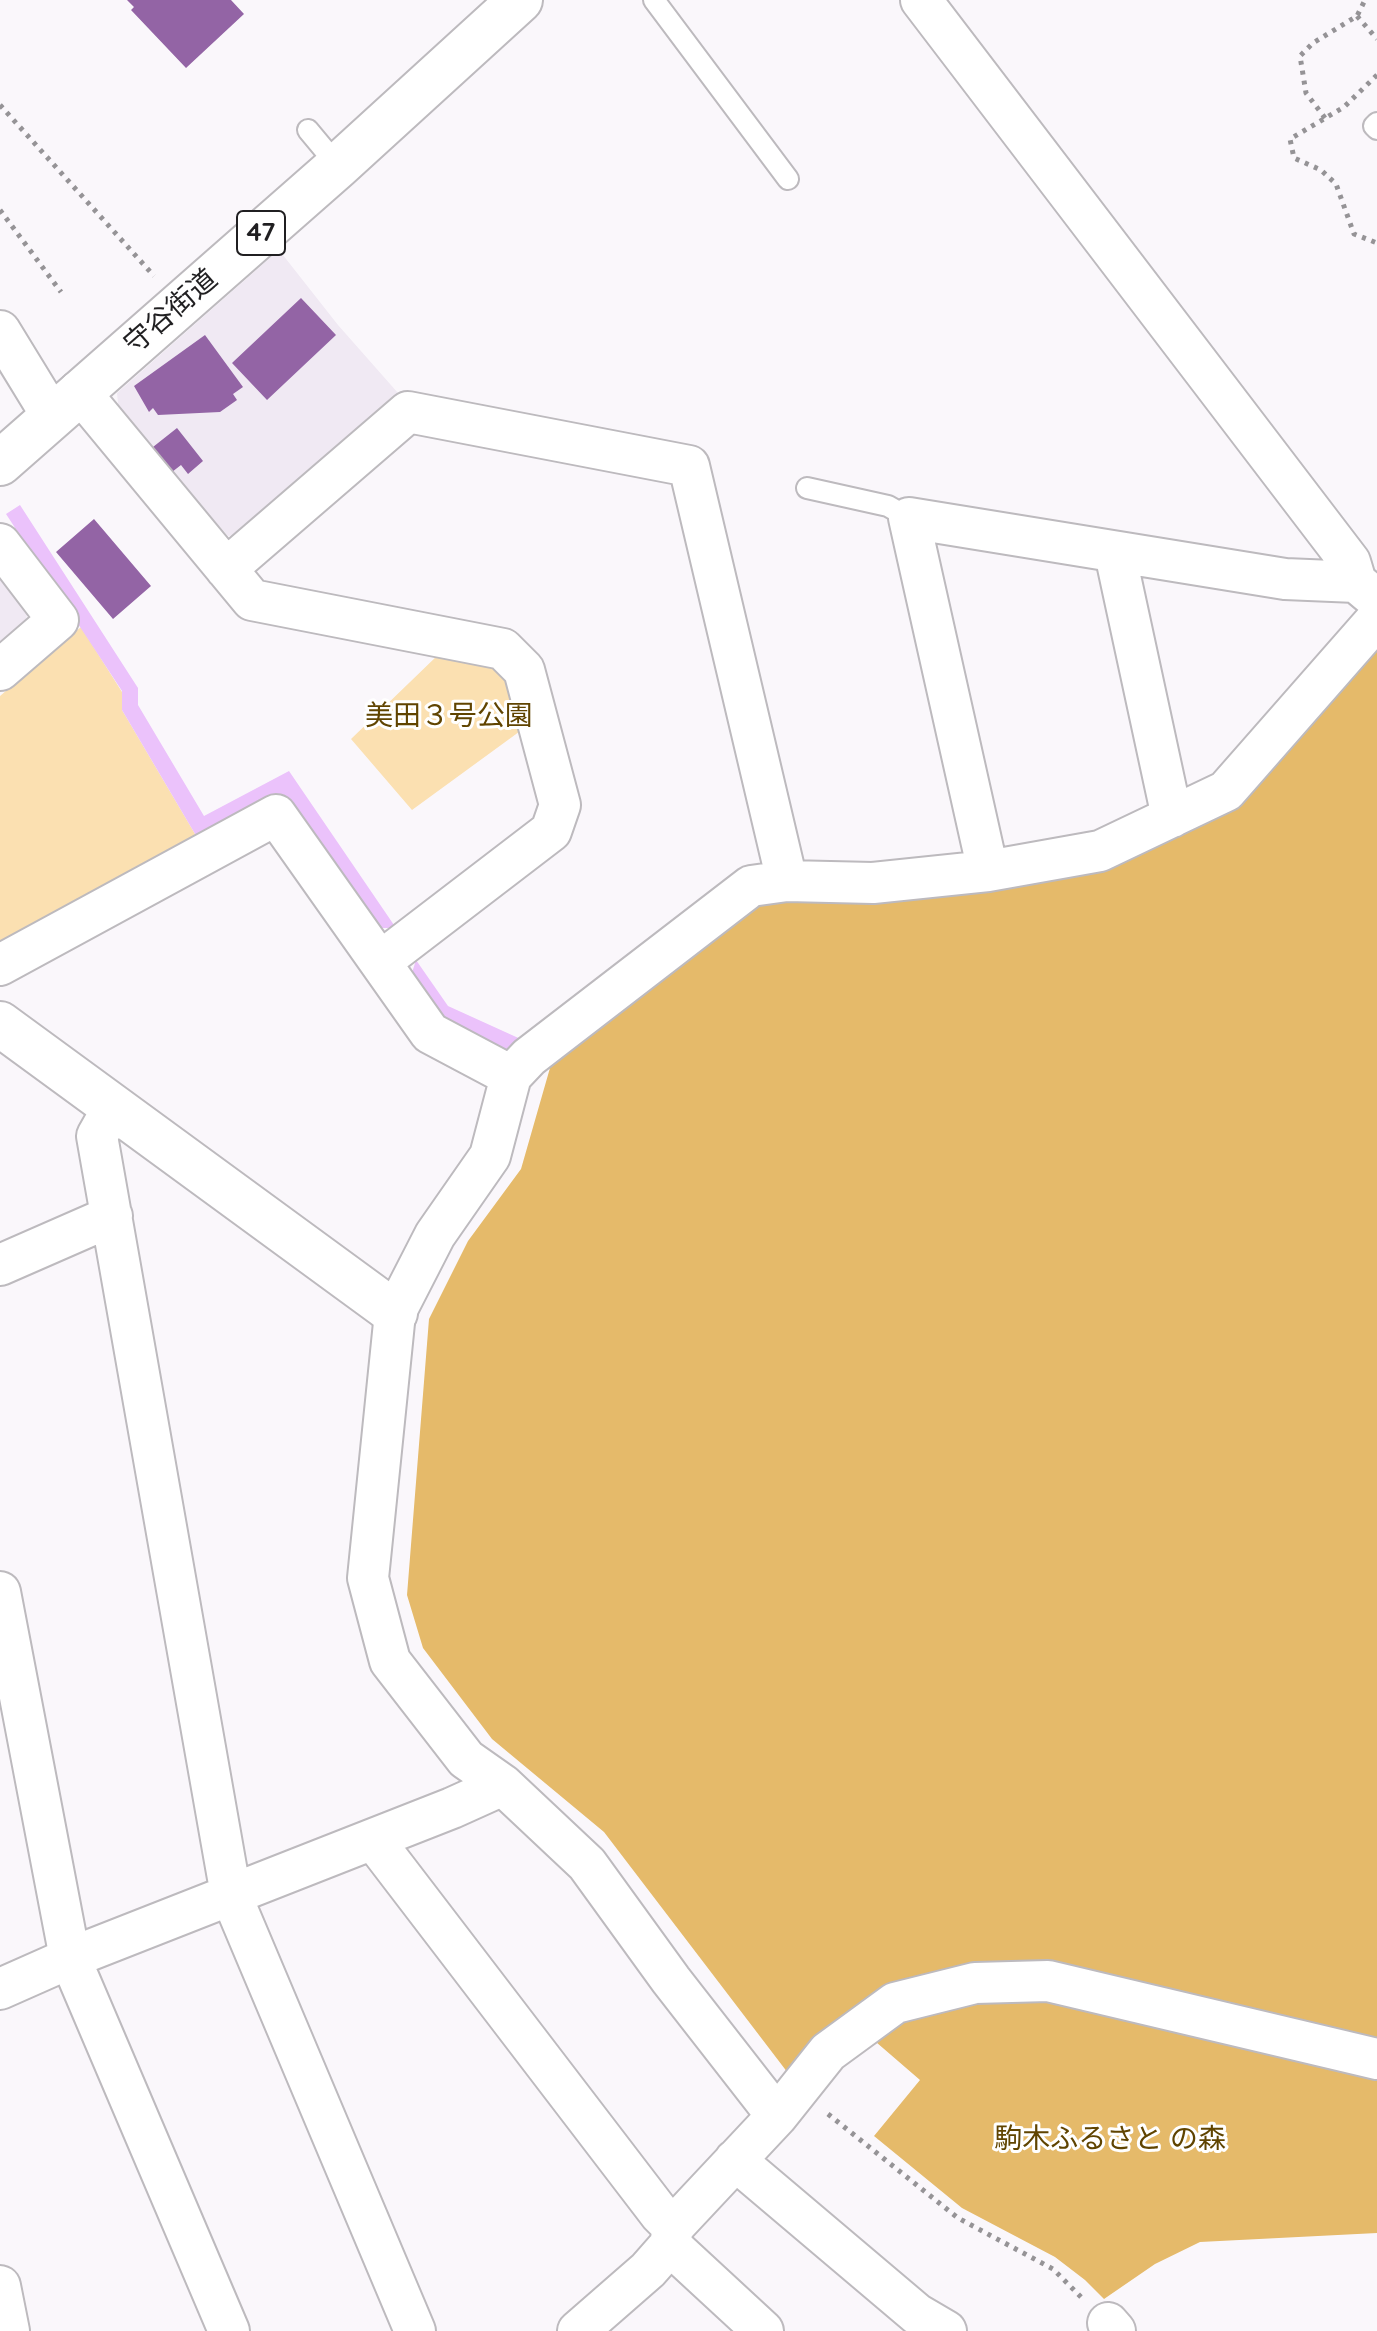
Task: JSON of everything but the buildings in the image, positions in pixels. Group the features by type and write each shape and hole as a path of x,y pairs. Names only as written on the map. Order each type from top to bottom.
{"main road":[{"name":"守谷街道","path":"0,463 338,166 520,0"},
{"path":"0,1024 395,1313"}],"street":[{"path":"921,0 1350,562 1367,591"},
{"path":"0,331 252,600 503,649 524,670 560,805 551,831 380,962"},
{"path":"226,569 408,412 689,466 787,881"},
{"path":"988,871 909,518 1367,591"},
{"path":"0,544 58,620 0,670"},
{"path":"1115,553 1172,817"},
{"path":"777,2116 671,1980 587,1864 503,1785 466,1759 390,1661 368,1578 395,1313 435,1235 490,1156 511,1076 529,1057 751,886 787,881 873,883 988,871 1100,851 1226,791 1377,619"},
{"path":"0,965 276,815 430,1033 511,1076"},
{"path":"114,1106 97,1136 231,1895 415,2331"},
{"path":"0,1265 112,1216"},
{"path":"0,1592 70,1958 229,2331"},
{"path":"0,1989 70,1958 503,1785"},
{"path":"373,1839 660,2214 672,2236 763,2331"},
{"path":"578,2331 648,2270 672,2236 735,2160 777,2116 828,2052 895,2003 975,1983 1048,1981 1377,2059"},
{"path":"735,2160 917,2314 946,2331"}],"lane":[{"path":"654,0 788,179"},
{"path":"308,130 338,166"},
{"path":"807,488 888,506 909,518"}],"path":[{"path":"1325,118 1306,93 1300,56 1313,43 1357,16 1365,0"},
{"path":"1357,16 1377,39"},
{"path":"1377,75 1344,107 1290,139 1294,158 1321,170 1336,184 1354,234 1377,243"},
{"path":"0,105 154,276 143,286"},
{"path":"0,210 61,292"},
{"path":"817,2105 958,2218 1053,2269 1111,2327"}],"shaded area":[{"path":"279,250 338,325 398,393 390,406 244,534 228,536 119,413 117,393"},
{"path":"20,505 138,688 138,705 204,816 289,771 396,928 377,928 285,796 198,839 122,710 122,691 6,514"},
{"path":"0,568 28,609 24,631 0,651"},
{"path":"416,960 448,1006 525,1041 509,1053 439,1020 410,979"}],"green space":[{"path":"81,627 122,692 122,710 198,839 0,947 0,696"},
{"path":"1377,639 1377,2047 991,1967 791,2077 604,1832 492,1739 423,1648 407,1595 429,1319 468,1241 521,1169 554,1054 759,902 1107,863"},
{"name":"美田３号公園","path":"439,654 498,665 511,681 523,729 412,810 351,739"},
{"name":"駒木ふるさと の森","path":"1034,1992 1377,2074 1377,2233 1200,2242 1155,2264 1104,2299 1055,2257 962,2208 874,2136 920,2080 869,2036 914,2010"}]}
